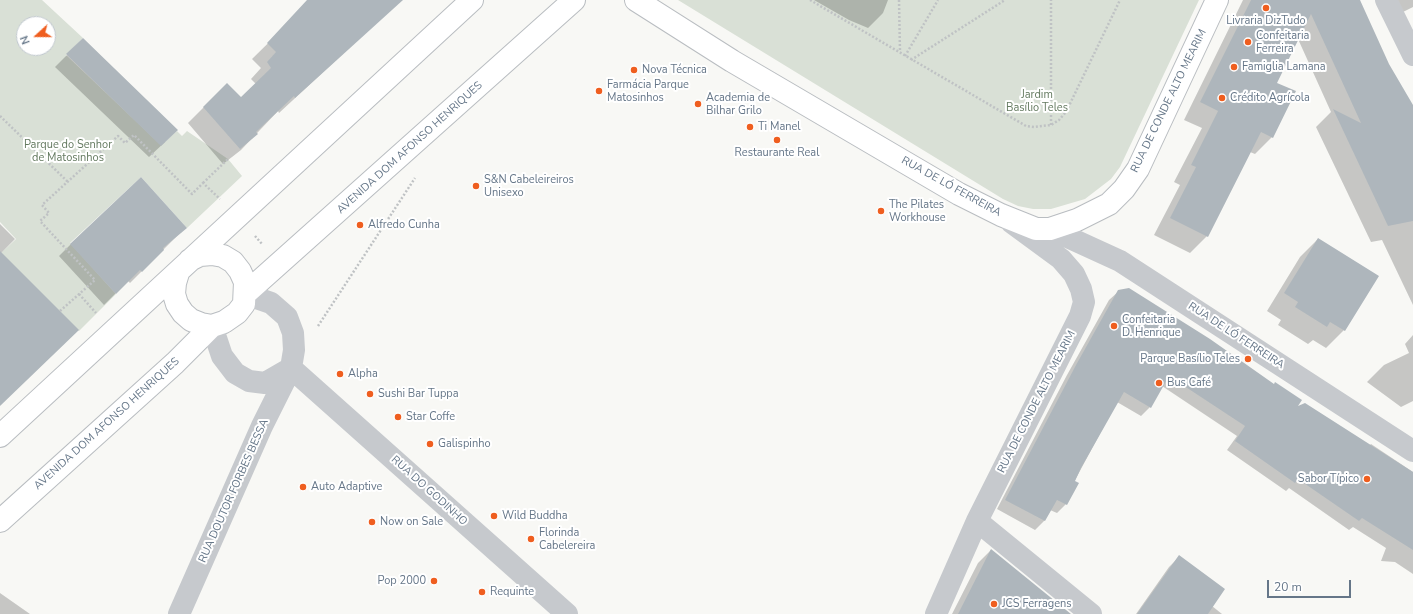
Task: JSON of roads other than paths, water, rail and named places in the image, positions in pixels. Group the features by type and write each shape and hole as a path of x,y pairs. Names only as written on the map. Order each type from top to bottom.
{"main road":[{"path":"0,436 236,216 472,0"},
{"name":"AVENIDA DOM AFONSO HENRIQUES","path":"0,521 175,363 212,326 224,322 237,313 244,304 245,294 574,0"},
{"name":"RUA DE LÓ FERREIRA","path":"636,0 746,69 959,194 1001,216 1036,229 1050,229"},
{"name":"RUA DE CONDE ALTO MEARIM","path":"1050,229 1077,220 1109,204 1124,189 1138,169 1218,0"},
{"path":"212,326 191,320 183,314 177,304 174,294 175,283 184,266 200,255 212,254 228,259 240,272 245,282 245,294"}],"street":[{"path":"1386,0 1410,43"},
{"name":"RUA DE CONDE ALTO MEARIM","path":"936,614 977,521 1080,316 1084,302 1074,274 1061,259 1001,216"},
{"name":"RUA DE LÓ FERREIRA","path":"1050,229 1120,262 1413,451"},
{"path":"212,326 222,356 234,373 248,381 266,383 291,368 294,350 293,334 287,317 271,303 245,294"},
{"name":"RUA DOUTOR FORBES BESSA","path":"179,614 262,426 291,368"},
{"name":"RUA DO GODINHO","path":"291,368 567,614"},
{"path":"977,521 1091,614"}],"place":[{"name":"Livraria DizTudo","path":"1266,8"},
{"name":"Confeitaria Ferreira","path":"1248,42"},
{"name":"Famiglia Lamana","path":"1234,67"},
{"name":"Nova Técnica","path":"634,70"},
{"name":"Farmácia Parque Matosinhos","path":"599,91"},
{"name":"Crédito Agrícola","path":"1222,98"},
{"name":"Academia de Bilhar Grilo","path":"698,104"},
{"name":"Ti Manel","path":"750,127"},
{"name":"Restaurante Real","path":"777,140"},
{"name":"S&N Cabeleireiros Unisexo","path":"476,186"},
{"name":"The Pilates Workhouse","path":"881,211"},
{"name":"Alfredo Cunha","path":"360,225"},
{"name":"Confeitaria D. Henrique","path":"1114,326"},
{"name":"Parque Basílio Teles","path":"1248,359"},
{"name":"Alpha","path":"340,374"},
{"name":"Bus Café","path":"1159,383"},
{"name":"Sushi Bar Tuppa","path":"370,394"},
{"name":"Star Coffe","path":"398,417"},
{"name":"Galispinho","path":"430,444"},
{"name":"Sabor Típico","path":"1367,479"},
{"name":"Auto Adaptive","path":"303,487"},
{"name":"Wild Buddha","path":"494,516"},
{"name":"Now on Sale","path":"372,522"},
{"name":"Florinda Cabelereira","path":"531,539"},
{"name":"Pop 2000","path":"434,581"},
{"name":"Requinte","path":"482,592"},
{"name":"JCS Ferragens","path":"994,604"}],"park label":[{"name":"Jardim Basílio Teles","path":"1037,101"},
{"name":"Parque do Senhor de Matosinhos","path":"68,151"}]}
